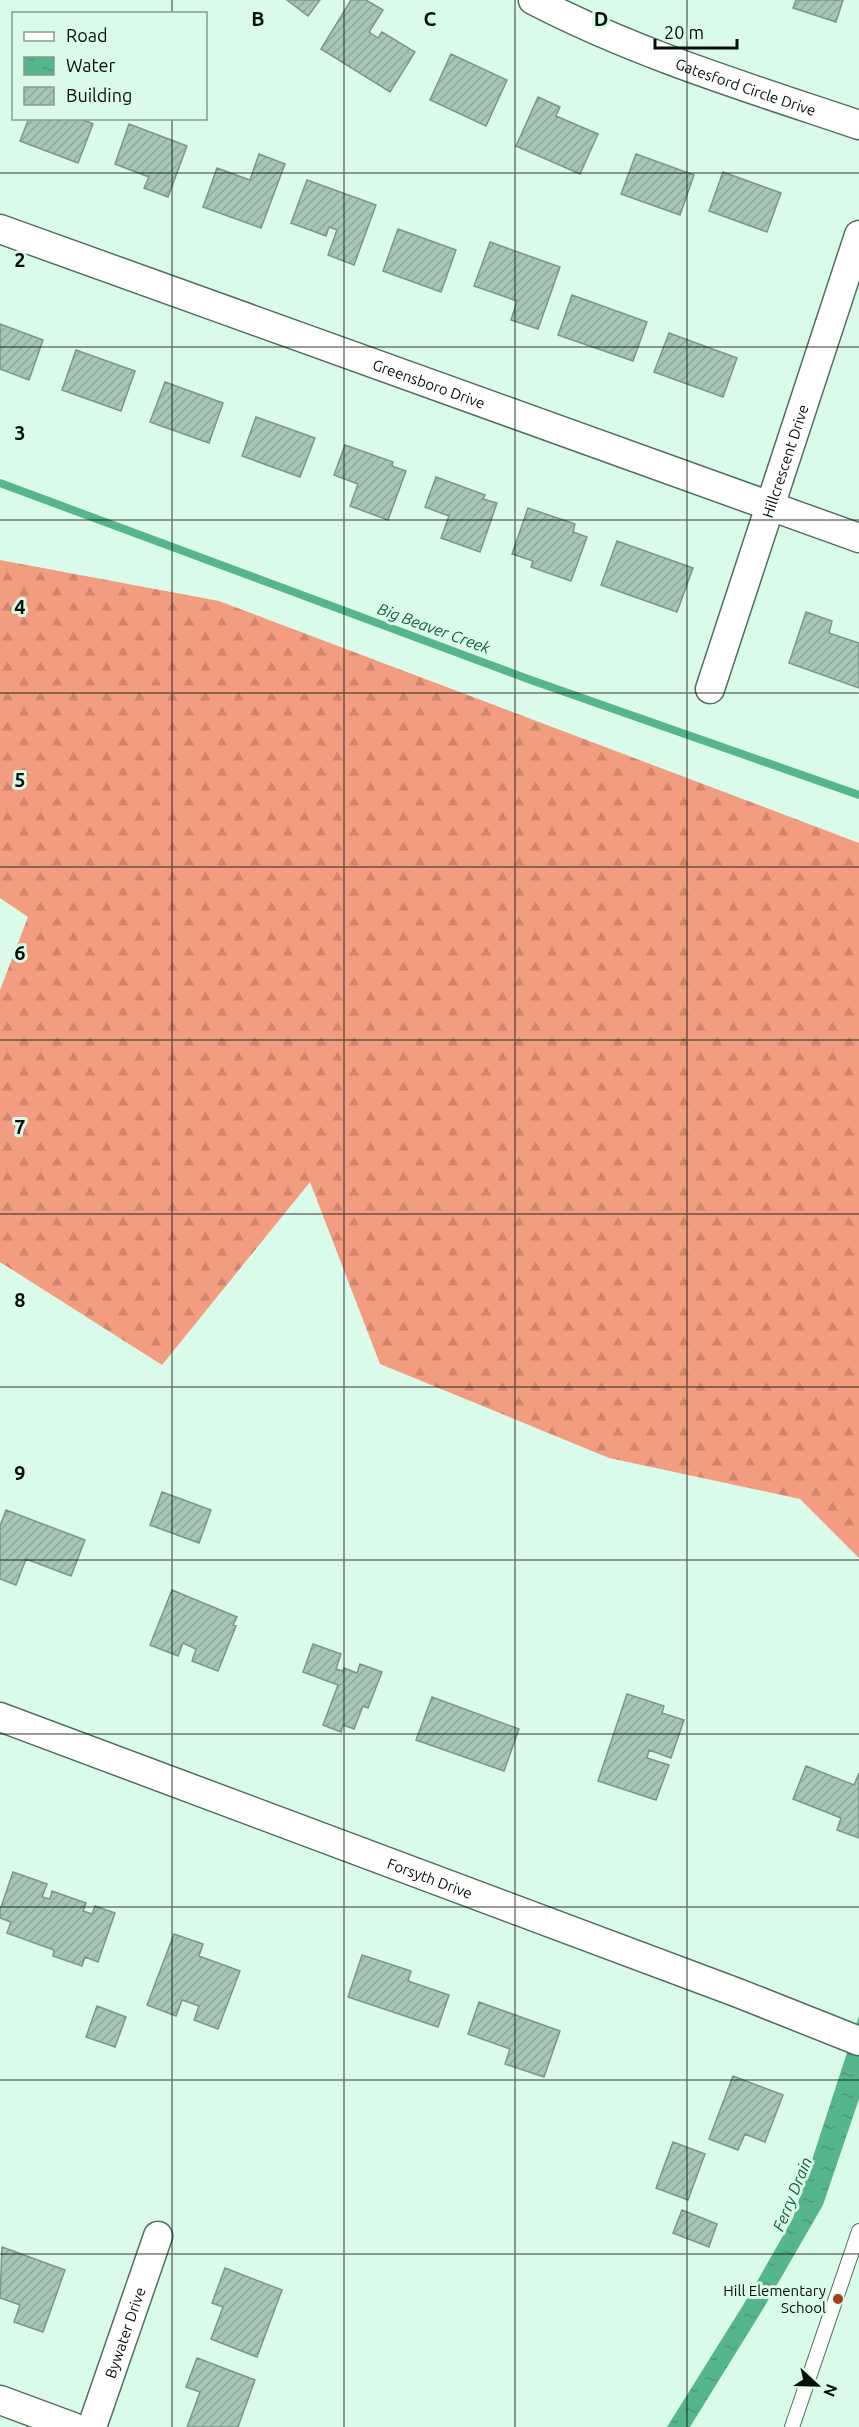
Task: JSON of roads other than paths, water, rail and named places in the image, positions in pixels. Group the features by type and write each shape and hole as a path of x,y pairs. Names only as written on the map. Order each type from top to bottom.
{"street":[{"name":"Gatesford Circle Drive","path":"533,0 582,24 672,62 859,125"},
{"name":"Greensboro Drive","path":"0,229 859,538"},
{"name":"Hillcrescent Drive","path":"710,689 859,234"},
{"name":"Forsyth Drive","path":"0,1717 738,1993 852,2038"},
{"name":"Bywater Drive","path":"92,2427 158,2236"},
{"path":"0,2400 73,2427"}],"lane":[{"path":"797,2426 859,2231"}],"water":[{"name":"Ferry Drain","path":"859,2016 859,2099 823,2205 763,2309 690,2427 667,2427 750,2294 793,2218"}],"waterway":[{"name":"Big Beaver Creek","path":"0,483 528,679 859,795"}],"place":[{"name":"Hill Elementary School","path":"838,2299"}]}
